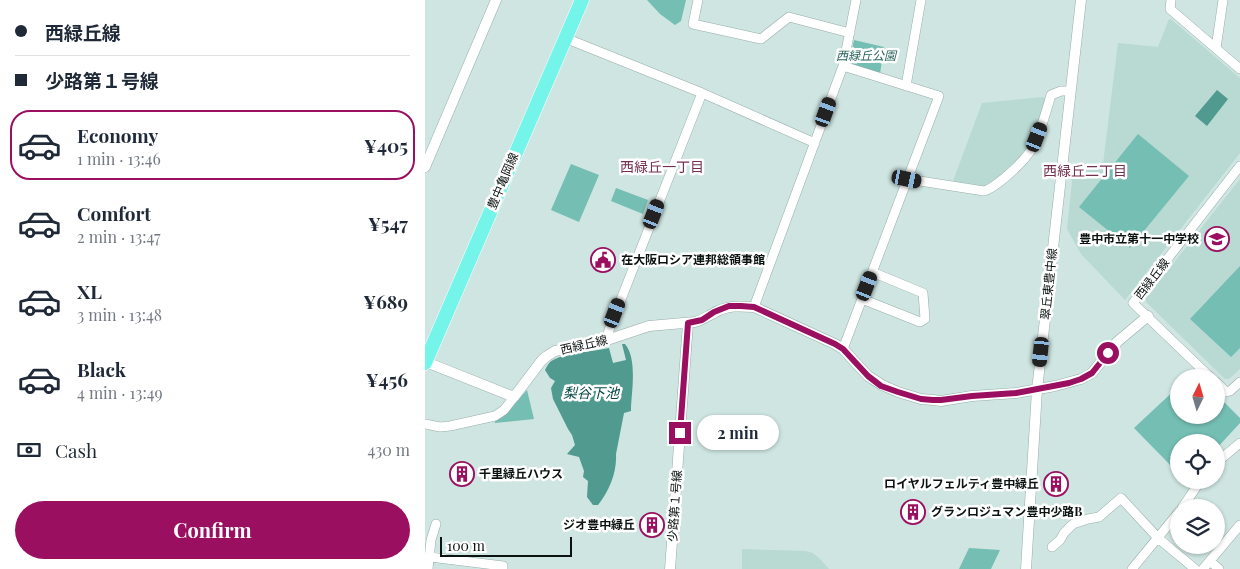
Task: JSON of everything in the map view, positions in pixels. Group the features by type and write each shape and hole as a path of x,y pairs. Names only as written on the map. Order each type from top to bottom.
{"main road":[{"name":"豊中亀岡線","path":"425,362 581,0"}],"street":[{"path":"426,160 495,0"},
{"path":"698,0 693,24 761,39 789,17 850,33"},
{"path":"754,307 843,66 856,0"},
{"path":"906,86 921,0"},
{"name":"翠丘東豊中線","path":"1026,569 1037,390 1081,0"},
{"path":"1171,0 1170,9 1240,69"},
{"path":"1216,48 1223,0"},
{"path":"565,38 702,93 815,142"},
{"path":"843,66 939,96 843,349"},
{"path":"907,179 984,192 1013,170 1033,146 1051,95 1061,91 1070,91"},
{"path":"607,340 609,330 702,93"},
{"name":"西緑丘線","path":"514,397 542,360 550,353 607,340 649,326 702,320 714,312 729,306 754,307 829,341 843,349 862,371 874,381 889,389 921,399 941,400 1016,393 1075,381 1092,373 1117,342 1148,316 1133,303 1240,166"},
{"path":"862,299 920,322 925,319 923,293 872,272"},
{"path":"1148,316 1202,369"},
{"name":"少路第１号線","path":"670,569 688,323"},
{"path":"425,362 514,397 504,410 495,416 456,426 445,427 425,424"},
{"path":"1225,391 1230,391 1240,382"},
{"path":"1225,456 1240,443"},
{"path":"1052,547 1073,524 1099,518 1121,498 1158,538 1195,569"},
{"path":"1133,569 1170,523"},
{"path":"428,569 430,557 428,539 437,524"},
{"path":"1203,569 1240,525"},
{"path":"430,557 503,566 503,569"},
{"path":"1210,561 1219,569"}],"shaded area":[{"path":"1169,19 1240,78 1240,153 1125,300 1081,254 1067,229 1074,163 1103,164 1118,43 1158,47"},
{"path":"1043,97 1047,100 1032,144 1018,159 992,183 985,186 953,181 982,103"},
{"name":"豊中市立第十一中学校","path":"1240,179 1240,369 1229,379 1225,379 1225,369 1215,369 1146,302 1146,298"},
{"path":"742,549 805,551 813,553 829,569 742,569"}],"green space":[{"path":"647,0 686,0 681,21 675,25 660,14"},
{"name":"西緑丘公園","path":"854,40 884,47 880,74 854,66 850,60"},
{"path":"1138,134 1189,176 1130,248 1079,207"},
{"path":"571,164 599,175 579,222 551,210"},
{"path":"616,188 648,200 643,214 611,201"},
{"path":"1240,266 1240,348 1231,357 1190,319"},
{"path":"527,390 534,419 495,423 495,421 504,416"},
{"path":"1170,394 1170,424 1225,424 1225,403 1240,418 1240,423 1225,439 1225,434 1170,434 1170,465 1134,428"},
{"path":"969,548 1000,550 991,569 959,569"}],"water":[{"path":"1217,90 1228,99 1207,126 1195,116"},
{"name":"梨谷下池","path":"622,344 625,344 631,357 633,383 631,411 624,413 615,468 606,494 598,505 593,505 587,497 588,481 583,477 584,471 579,457 567,454 575,445 572,435 553,399 551,388 555,381 550,378 545,370 550,362 559,357 609,348 613,363 626,360"}],"place":[{"name":"豊中市立第十一中学校","path":"1217,239"},
{"name":"在大阪ロシア連邦総領事館","path":"603,260"},
{"name":"千里緑丘ハウス","path":"462,474"},
{"name":"ロイヤルフェルティ豊中緑丘","path":"1056,484"},
{"name":"グランロジュマン豊中少路B","path":"913,512"},
{"name":"ジオ豊中緑丘","path":"652,525"}],"district":[{"name":"西緑丘一丁目","path":"662,167"},
{"name":"西緑丘二丁目","path":"1085,171"}],"route":[{"path":"680,433 688,323 702,320 714,312 729,306 754,307 829,341 843,349 862,371 881,386 921,399 941,400 1016,393 1069,383 1092,373 1108,353"}]}
